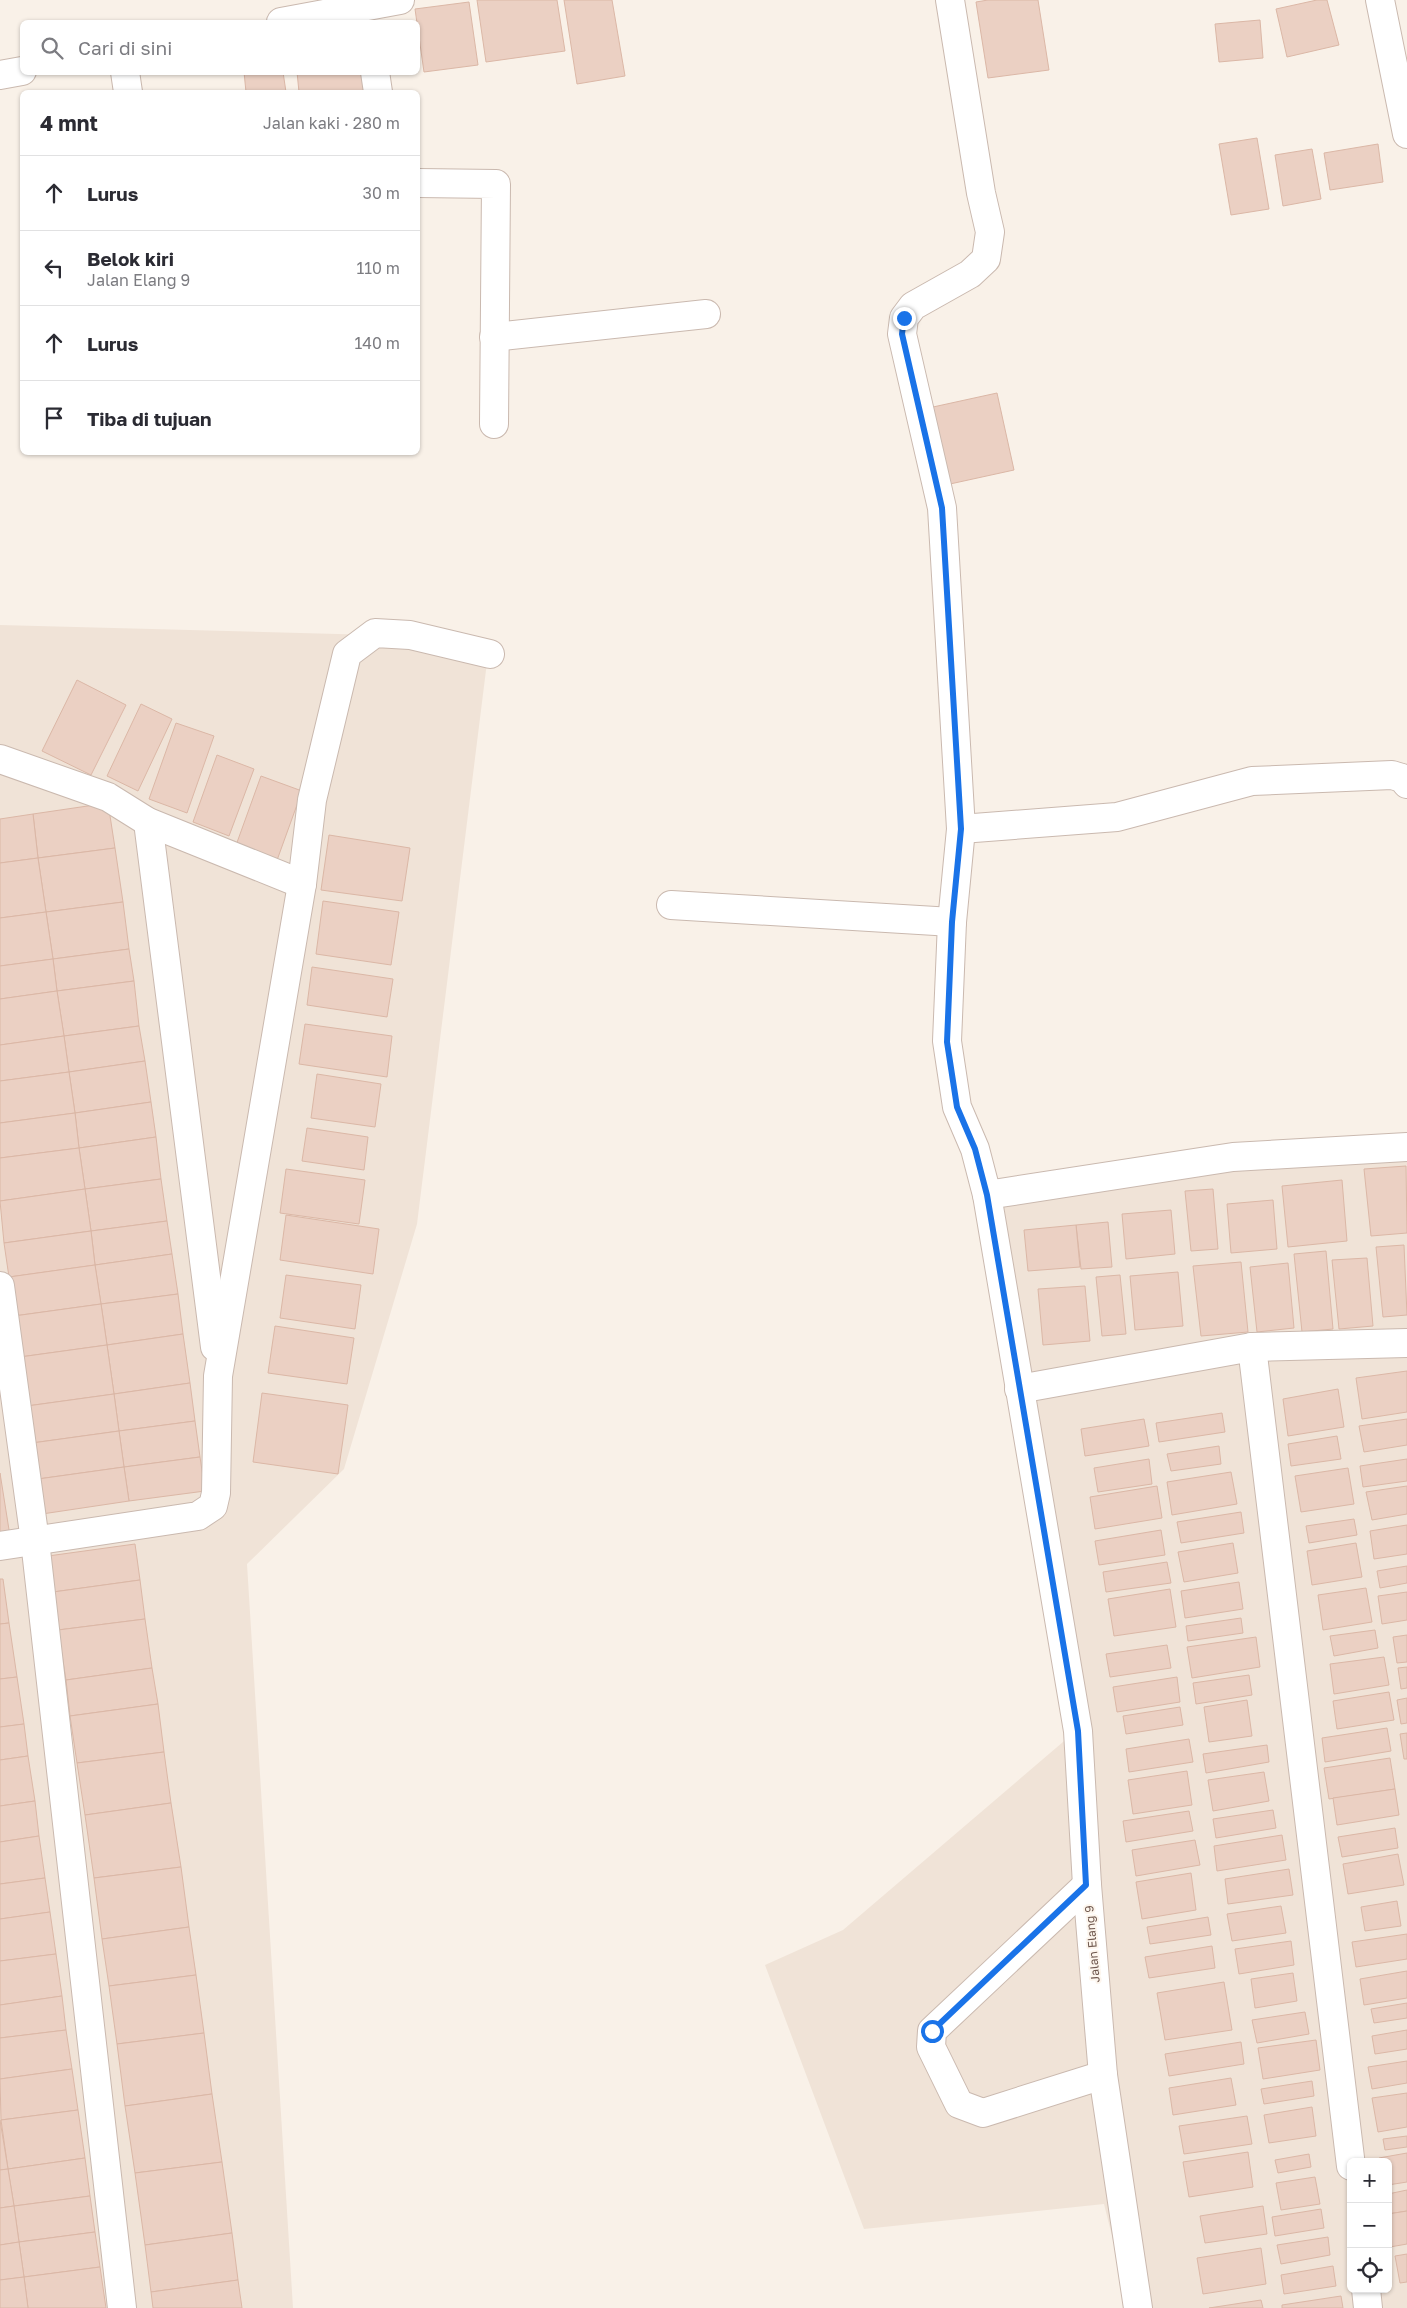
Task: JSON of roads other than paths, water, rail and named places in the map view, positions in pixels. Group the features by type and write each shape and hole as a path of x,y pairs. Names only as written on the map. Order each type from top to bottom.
{"street":[{"path":"295,20 366,10 400,0"},
{"name":"Jalan Elang 9","path":"950,0 981,193 990,232 989,241 986,259 970,274 913,306 904,318 902,334 942,508 961,829 952,922 947,1042 957,1107 975,1149 987,1195 1078,1731 1086,1885 1103,2075 1138,2308"},
{"path":"1380,0 1407,134"},
{"path":"0,75 20,70"},
{"path":"125,75 128,90"},
{"path":"375,75 378,90"},
{"path":"420,183 496,184 494,424"},
{"path":"494,337 706,314"},
{"path":"218,1376 302,884 312,800 347,654 375,632 410,635 490,654"},
{"path":"0,759 108,797 148,822 302,884"},
{"path":"961,829 1117,817 1252,781 1392,775 1402,778 1407,784"},
{"path":"0,1546 198,1516 213,1506 216,1493 218,1376 148,822"},
{"path":"671,905 952,922"},
{"path":"987,1195 1233,1157 1407,1147"},
{"path":"0,1286 35,1542 122,2308"},
{"path":"1019,1389 1252,1348 1407,1342"},
{"path":"1252,1348 1350,2158"},
{"path":"1086,1885 932,2031 931,2047 959,2104 983,2113 1103,2075"},
{"path":"1366,2293 1368,2308"}]}
